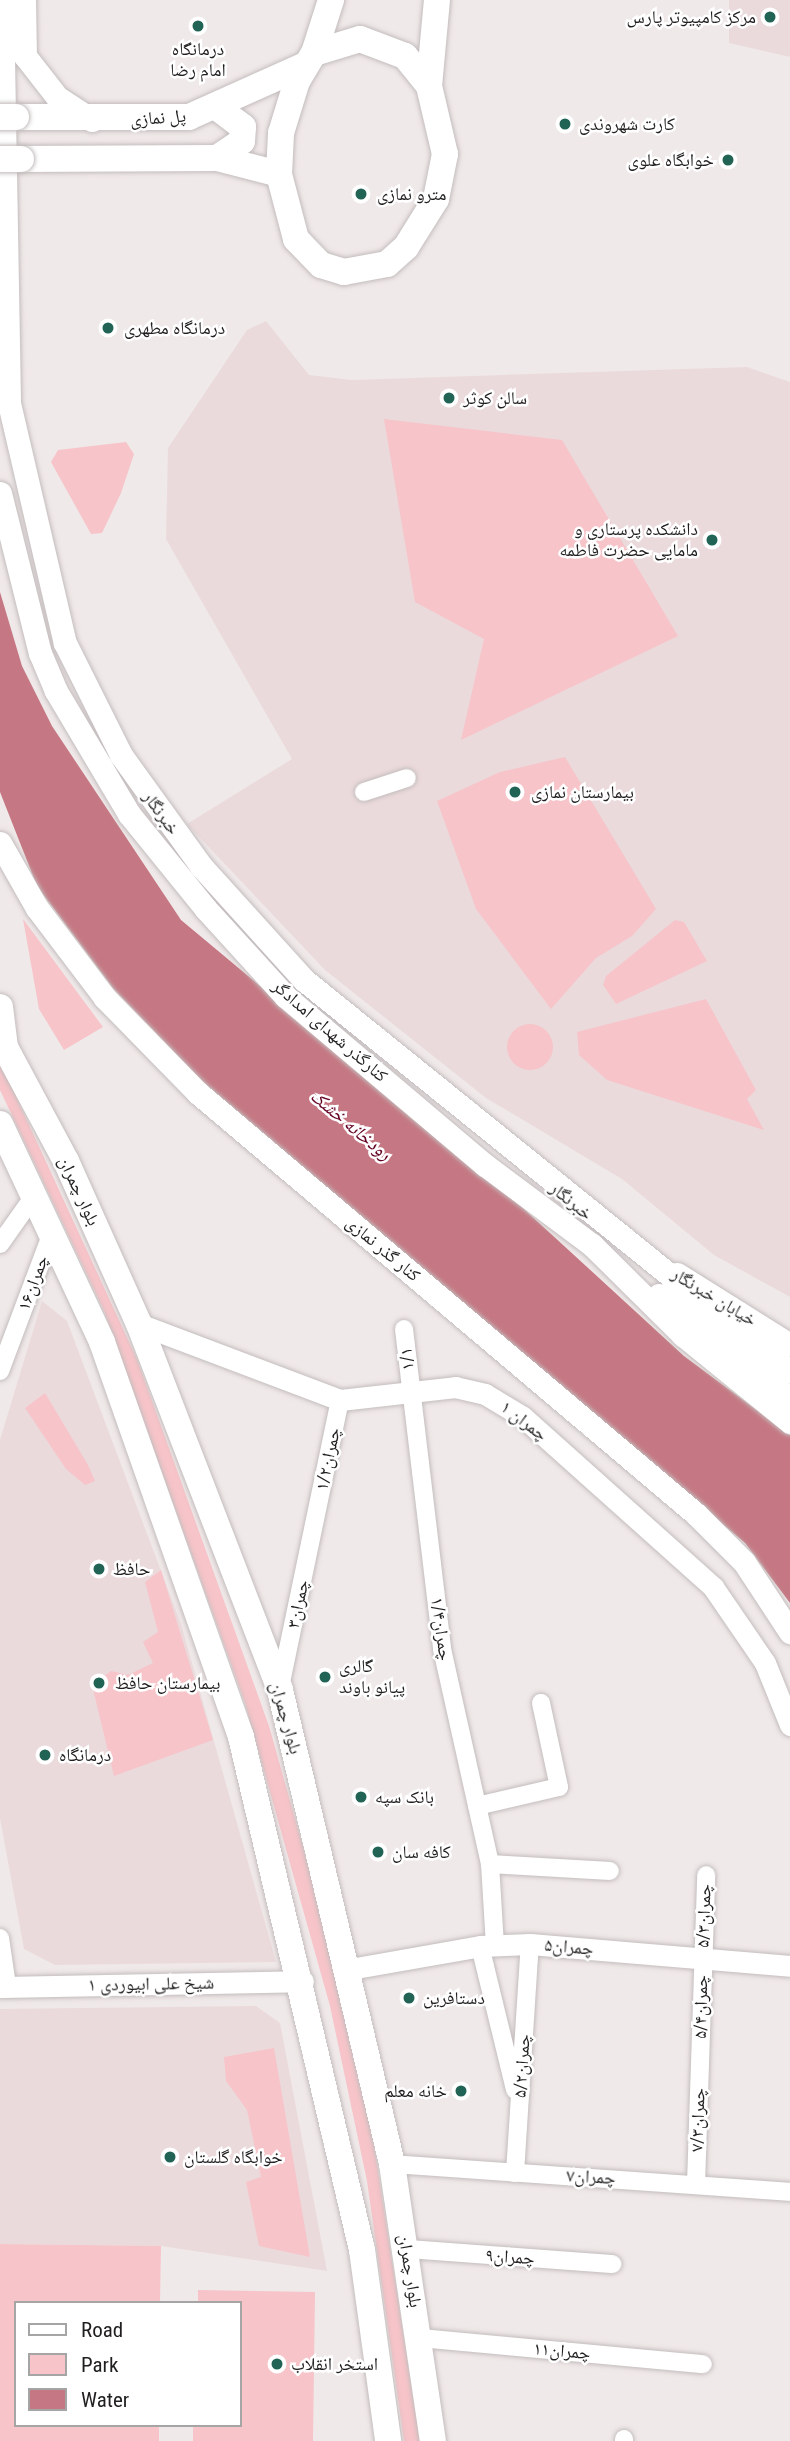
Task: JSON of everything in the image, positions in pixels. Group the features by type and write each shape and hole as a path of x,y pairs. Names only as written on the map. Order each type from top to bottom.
{"main road":[{"name":"خبرنگار","path":"2,0 9,403 53,603 81,684 159,811 286,962 635,1252 790,1372"},
{"path":"24,0 25,56 57,97 92,120"},
{"path":"309,59 360,39 384,43 405,56 429,86 444,131 441,182 425,222 387,264 366,272 321,265 296,239 279,174 283,122 331,0"},
{"path":"429,86 439,5"},
{"name":"پل نمازی","path":"8,117 158,121 218,108 309,59"},
{"path":"217,158 242,141 243,127 218,108"},
{"name":"پل نمازی","path":"10,159 217,158 279,174"},
{"name":"کنارگذر شهدای امدادگر","path":"0,492 40,653 94,762 129,814 286,997 485,1165 592,1245 683,1335 790,1422"},
{"name":"کنار گذر نمازی","path":"0,843 37,908 105,998 198,1093 696,1514 744,1562 790,1632"},
{"path":"0,1007 3,1043"},
{"name":"بلوار چمران","path":"3,1043 66,1161 139,1324 279,1690 350,1969 392,2164 421,2338 433,2441"},
{"path":"0,1124 7,1150 34,1196 102,1342 241,1737 303,1981 378,2336 388,2441"},
{"path":"592,1245 790,1399"},
{"name":"خیابان خبرنگار","path":"635,1252 709,1291 790,1345"}],"street":[{"path":"365,792 407,778"},
{"path":"0,1244 34,1196"},
{"name":"چمران۱۶","path":"0,1371 52,1233"},
{"name":"چمران ۱","path":"139,1324 340,1400 455,1387 485,1394 523,1417 713,1587 765,1663 790,1725"},
{"name":"۱/۱","path":"404,1329 411,1390"},
{"name":"چمران۱/۴","path":"411,1390 442,1649 490,1864"},
{"name":"چمران۱/۲","path":"316,1518 340,1400"},
{"name":"چمران۳","path":"279,1690 316,1518"},
{"path":"477,1806 559,1787 541,1703"},
{"path":"490,1864 610,1871"},
{"name":"چمران۵/۲","path":"490,1864 487,1945 519,2107"},
{"name":"چمران۵/۳","path":"702,1958 706,1875"},
{"path":"0,1938 4,1987"},
{"name":"چمران۵","path":"350,1969 487,1945 530,1944 790,1966"},
{"name":"چمران۵/۲","path":"519,2107 530,1944"},
{"name":"چمران۵/۴","path":"700,2056 702,1958"},
{"name":"شیخ علی ابیوردی ۱","path":"4,1987 303,1981"},
{"name":"چمران۷/۳","path":"696,2184 700,2056"},
{"path":"515,2173 519,2107"},
{"name":"چمران۷","path":"392,2164 790,2192"},
{"name":"چمران۹","path":"407,2249 612,2264"},
{"name":"چمران۱۱","path":"421,2338 703,2364"}],"shaded area":[{"path":"729,0 790,0 790,57 729,43"},
{"name":"بیمارستان نمازی","path":"266,321 309,375 352,380 747,367 790,382 790,1297 714,1255 622,1179 486,1098 325,970 187,824 292,759 166,539 168,448 247,330"},
{"name":"بیمارستان حافظ","path":"42,1301 67,1321 181,1624 276,1962 55,1965 24,1949 0,1818 0,1440"},
{"path":"256,2006 280,2023 327,2271 161,2246 0,2244 0,2009"}],"green space":[{"path":"384,419 562,440 678,636 461,740 484,639 415,602"},
{"path":"126,442 134,454 121,493 102,533 91,534 51,462 58,450"},
{"path":"565,757 656,909 632,936 596,958 551,1009 476,909 437,801 500,772"},
{"path":"23,919 103,1027 64,1050 39,1009"},
{"path":"675,920 684,922 707,961 616,1004 603,985 606,976"},
{"path":"706,999 756,1090 747,1099 764,1130 607,1080 579,1055 577,1032"},
{"path":"530,1024 546,1031 553,1047 546,1063 530,1070 514,1063 507,1047 514,1031"},
{"path":"0,1062 137,1359 269,1726 327,1932 369,2113 420,2441 404,2441 367,2181 330,2006 245,1703 104,1311 0,1090"},
{"path":"45,1393 95,1481 85,1485 66,1469 25,1408"},
{"path":"161,1570 213,1740 114,1776 92,1685 111,1671 128,1675 153,1663 143,1642 158,1632 145,1582"},
{"path":"274,2048 310,2257 259,2246 246,2182 261,2177 247,2110 226,2081 224,2057"},
{"path":"0,2244 161,2246 160,2301 14,2301 14,2427 159,2427 159,2441 0,2441"},
{"name":"استخر انقلاب","path":"198,2290 315,2292 313,2441 193,2441 193,2427 242,2427 242,2301 198,2301"}],"water":[{"name":"رودخانه خشک","path":"0,592 22,666 52,726 181,920 489,1177 684,1356 790,1435 790,1603 745,1543 200,1079 113,988 37,886 0,792"}],"place":[{"name":"مرکز کامپیوتر پارس","path":"770,17"},
{"name":"درمانگاه امام رضا","path":"198,26"},
{"name":"کارت شهروندی","path":"565,124"},
{"name":"خوابگاه علوی","path":"728,160"},
{"name":"مترو نمازی","path":"361,194"},
{"name":"درمانگاه مطهری","path":"108,328"},
{"name":"سالن کوثر","path":"449,398"},
{"name":"دانشکده پرستاری و مامایی حضرت فاطمه","path":"712,540"},
{"name":"بیمارستان نمازی","path":"515,792"},
{"name":"حافظ","path":"99,1569"},
{"name":"گالری پیانو باوند","path":"325,1677"},
{"name":"بیمارستان حافظ","path":"99,1683"},
{"name":"درمانگاه","path":"45,1755"},
{"name":"بانک سپه","path":"361,1797"},
{"name":"کافه سان","path":"378,1852"},
{"name":"دستافرین","path":"409,1998"},
{"name":"خانه معلم","path":"461,2091"},
{"name":"خوابگاه گلستان","path":"170,2157"},
{"name":"استخر انقلاب","path":"277,2364"}]}
